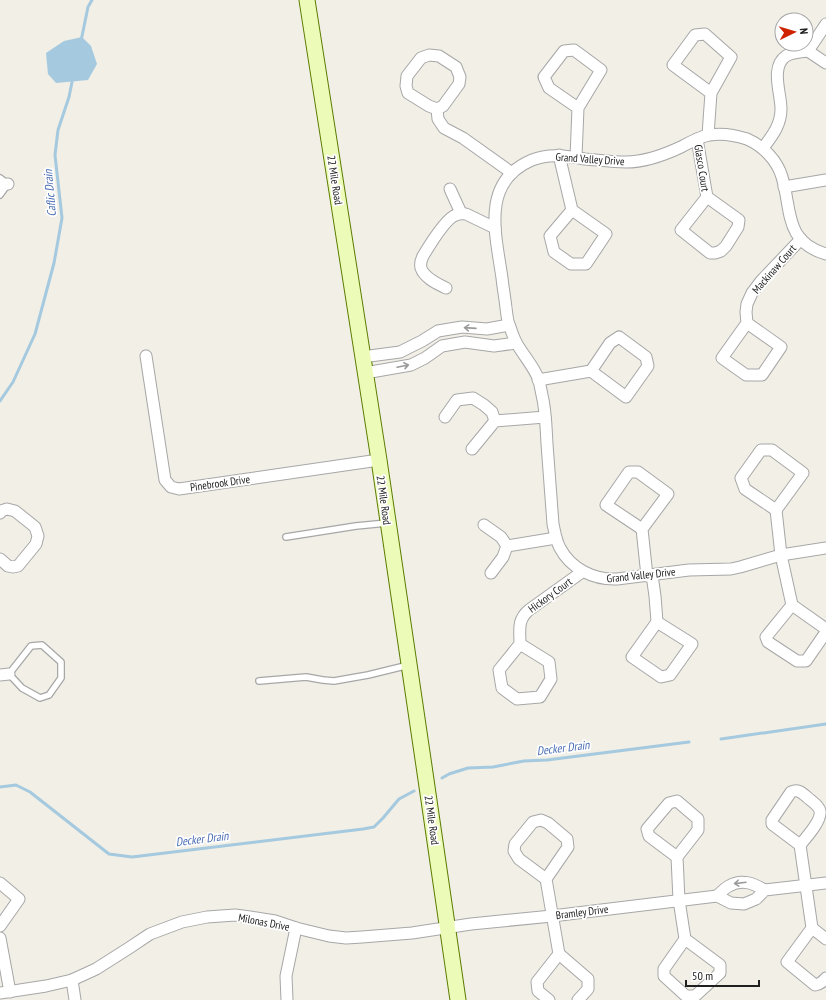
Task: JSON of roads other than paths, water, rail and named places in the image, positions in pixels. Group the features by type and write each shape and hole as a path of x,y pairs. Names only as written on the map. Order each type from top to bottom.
{"street":[{"name":"22 Mile Road","path":"307,0 379,460 458,1000"},
{"path":"814,41 826,24"},
{"path":"708,135 711,93 731,57 705,34 695,35 673,65 711,93"},
{"path":"576,158 578,108 601,70 574,50 564,51 544,77 549,88 578,108"},
{"path":"763,148 775,132 779,123 781,109 777,73 778,66 786,56 797,52"},
{"path":"811,52 826,63"},
{"path":"429,55 439,56 456,67 460,77 460,84 443,106 437,109 429,106 408,93 406,86 407,76 421,58 429,55"},
{"path":"437,109 438,119 444,128 449,132 463,138 512,174"},
{"name":"Grand Valley Drive","path":"826,254 810,247 800,239 794,229 790,219 782,176 778,166 763,148 749,140 735,136 708,135 670,152 638,162 604,161 560,155 548,156 531,161 521,166 505,181 497,198 495,209 495,228 509,324 516,343 529,361 538,380 543,397 553,524 560,548 571,563 582,572 595,578 606,580 650,576 689,570 731,569 781,555 826,548"},
{"name":"Glasco Court","path":"697,139 707,196 739,220 738,227 726,246 721,251 715,253 710,253 681,230 707,196"},
{"path":"560,155 572,210 606,234 586,264 571,264 554,252 550,236 572,210"},
{"path":"784,187 826,180"},
{"path":"450,189 461,214"},
{"path":"446,288 424,274 420,263 423,256 449,219 455,215 461,214 472,217 495,228"},
{"name":"Mackinaw Court","path":"747,323 747,304 752,293 761,281 800,239"},
{"path":"747,323 781,346 762,374 746,375 722,358 747,323"},
{"path":"362,357 400,352 417,344 438,331 462,327 488,329 509,324"},
{"path":"438,331 442,346"},
{"path":"538,380 591,371 610,343 618,337 646,357 648,366 626,397 591,371"},
{"path":"365,373 411,365 425,358 442,346 465,342 494,346 516,343"},
{"name":"Pinebrook Drive","path":"146,356 165,480 171,487 179,489 379,460"},
{"path":"445,417 457,400 473,398 492,412 495,421"},
{"path":"472,449 495,421 545,417"},
{"path":"776,510 745,489 741,478 761,450 772,450 803,473 776,510 781,555 792,605 826,631 806,661 797,662 768,642 766,637 792,605"},
{"path":"642,529 668,494 638,472 629,472 606,504 642,529 655,596 657,622 632,657 662,677 670,675 692,644 657,622"},
{"path":"0,513 7,509 15,511 35,527 38,536 36,544 18,566 13,568 8,566 0,559"},
{"path":"484,525 501,537 507,546"},
{"path":"507,546 556,538"},
{"path":"491,573 503,557 507,546"},
{"name":"Hickory Court","path":"520,644 520,621 524,614 582,572"},
{"path":"520,644 549,662 551,679 540,697 517,700 502,688 500,670 520,644"},
{"path":"800,845 820,818 820,811 818,806 800,791 795,790 791,792 772,820 772,824 800,845 812,928 826,939"},
{"path":"677,857 649,836 648,829 669,803 677,801 698,818 698,830 677,857 679,900 685,940 664,969 664,976 686,996 695,996 720,973 720,965 685,940"},
{"path":"546,880 568,847 567,839 548,823 540,820 533,822 515,844 514,851 519,859 546,880 559,954 588,979 588,989 578,1000"},
{"name":"Bramley Drive","path":"717,896 730,885 742,882 755,884 765,890"},
{"path":"0,883 19,899 0,926"},
{"name":"Bramley Drive","path":"447,928 717,896 731,903 744,904 756,898 765,890 826,883"},
{"name":"Milonas Drive","path":"5,993 72,980 96,969 150,934 182,922 207,917 250,916 329,936 346,938 384,936 447,928"},
{"path":"287,1000 286,976 296,928"},
{"path":"812,928 787,962 815,985 824,981 826,978"},
{"path":"0,938 5,993"},
{"path":"549,1000 538,991 537,982 559,954"},
{"path":"72,980 75,1000"}],"lane":[{"path":"0,195 3,182"},
{"path":"286,536 388,523"},
{"path":"42,645 61,662 60,678 49,695 40,698 22,688 5,674 31,646 42,645"},
{"path":"259,681 306,677 334,681 409,665"}],"water":[{"path":"82,37 91,46 97,64 88,80 56,83 48,74 46,53 64,41"}],"waterway":[{"name":"Caflic Drain","path":"81,41 88,7 92,0"},
{"name":"Caflic Drain","path":"0,401 13,382 35,334 54,263 62,218 55,155 58,130 69,97 73,77"},
{"name":"Decker Drain","path":"721,739 826,724"},
{"name":"Decker Drain","path":"442,778 449,774 468,768 493,767 524,761 547,760 689,742"},
{"name":"Decker Drain","path":"0,787 16,785 30,792 109,854 132,857 374,827 399,799 414,791"}]}
